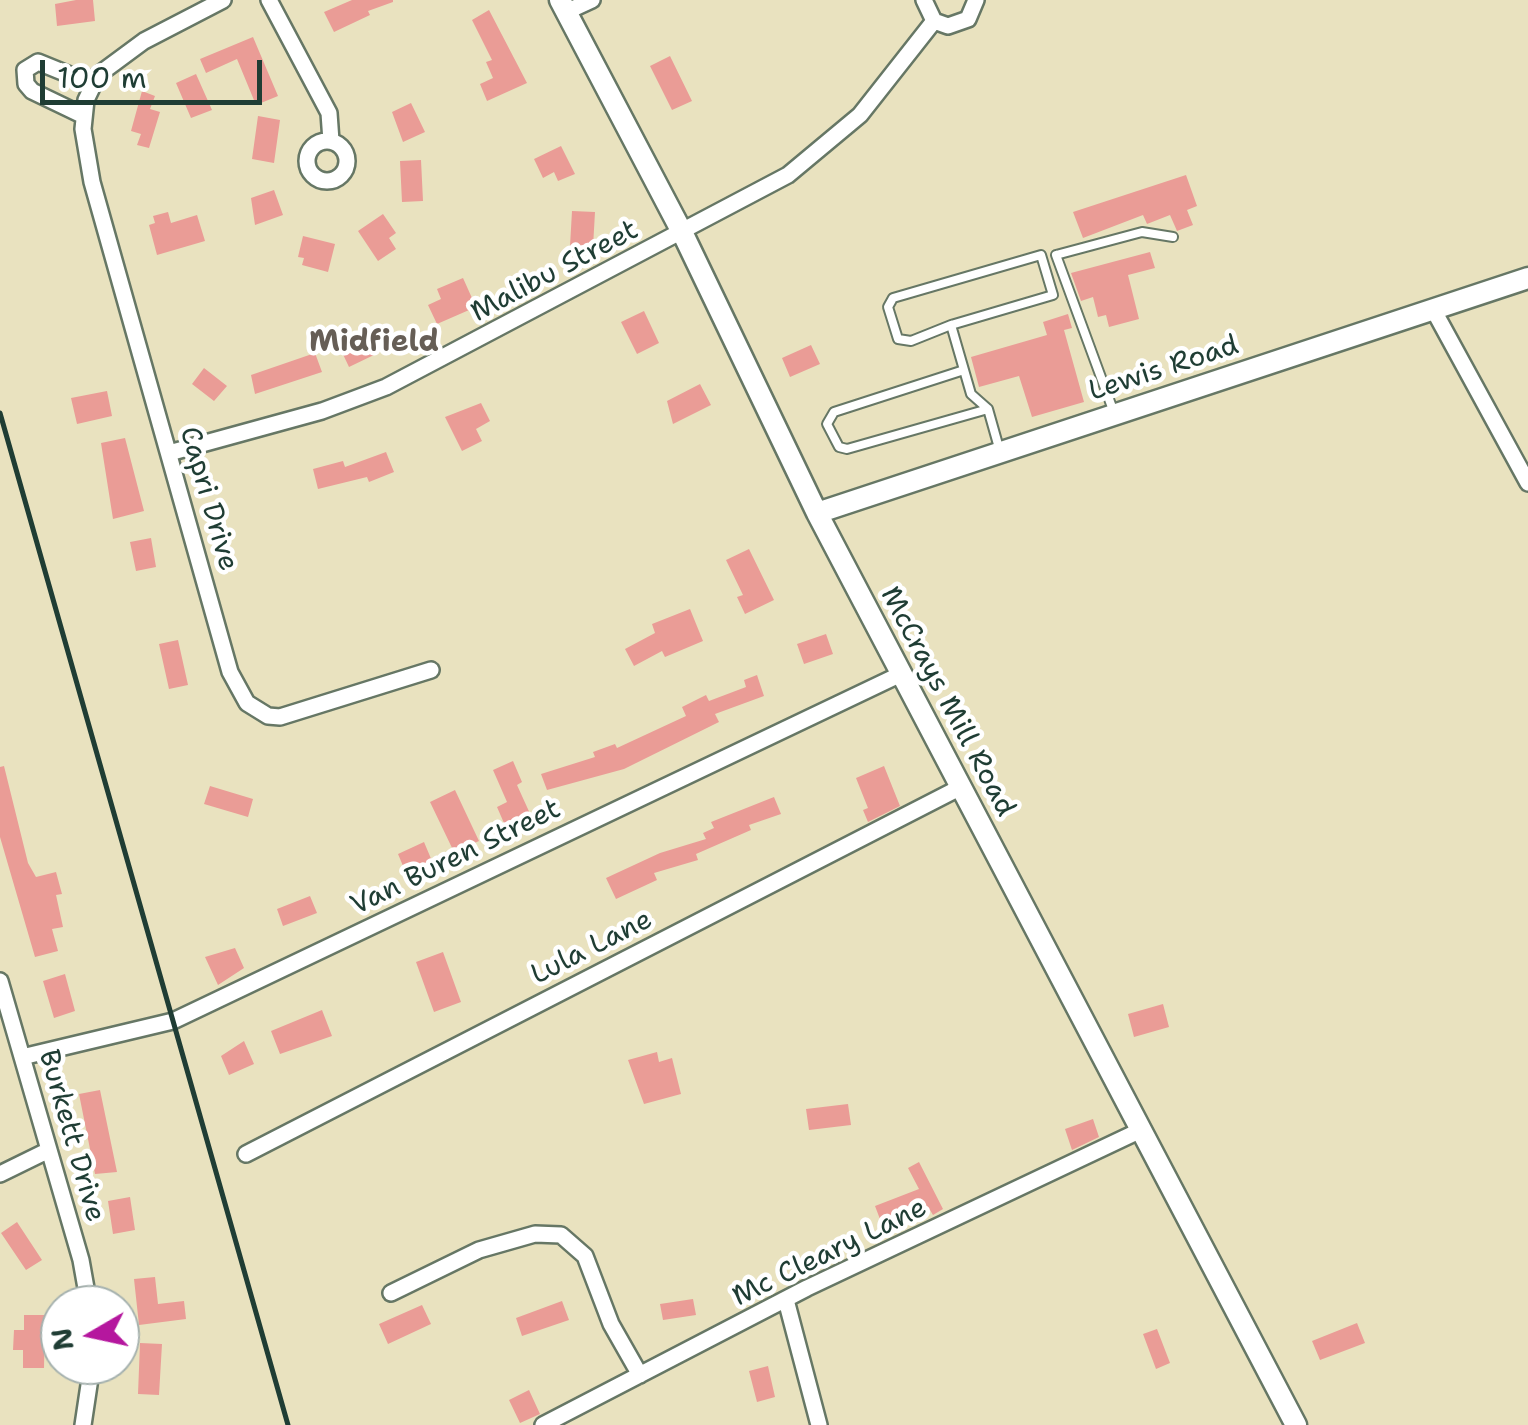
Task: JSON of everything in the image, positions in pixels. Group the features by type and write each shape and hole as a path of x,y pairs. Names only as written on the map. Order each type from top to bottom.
{"street":[{"path":"84,116 32,91 26,84 24,70 38,62 92,84 108,66 144,41 224,0"},
{"path":"269,0 329,113 330,141"},
{"path":"563,6 592,0"},
{"path":"924,0 934,21 948,26 962,23 973,13 976,0"},
{"name":"McCrays Mill Road","path":"563,6 683,234 816,513 1296,1425"},
{"name":"Malibu Street","path":"168,454 322,411 386,387 683,234 788,175 831,144 860,116 934,21"},
{"name":"Capri Drive","path":"92,84 84,116 92,182 230,672 246,702 268,716 280,717 431,670"},
{"name":"Lewis Road","path":"816,513 1528,278"},
{"path":"1433,309 1528,482"},
{"name":"Van Buren Street","path":"22,1057 173,1022 902,674"},
{"name":"Lula Lane","path":"246,1154 961,787"},
{"name":"Burkett Drive","path":"0,981 50,1150 84,1285"},
{"name":"Mc Cleary Lane","path":"542,1425 786,1300 1142,1130"},
{"path":"0,1174 50,1150"},
{"path":"390,1293 479,1250 520,1236 561,1235 584,1256 610,1324 640,1375"},
{"path":"786,1300 819,1425"},
{"path":"84,1425 89,1385"}],"lane":[{"path":"1042,255 1053,295 911,341 898,339 888,306 893,298 1042,255 1056,255 1142,232 1173,237"},
{"path":"1056,255 1115,414"},
{"path":"951,325 972,394 988,408 1000,452"},
{"path":"964,370 834,412 826,424 839,447 847,450 988,408"}],"building":[{"path":"93,0 95,21 57,26 55,4"},
{"path":"352,0 393,2 368,11 370,15 334,32 324,12"},
{"path":"489,10 527,83 487,101 480,84 493,78 486,62 492,60 472,20"},
{"path":"253,37 278,96 256,105 237,59 206,73 200,59"},
{"path":"670,56 692,101 672,110 650,66"},
{"path":"196,74 212,110 191,118 176,83"},
{"path":"142,91 155,96 150,109 160,112 149,148 137,145 141,134 131,131"},
{"path":"411,103 425,132 403,142 392,112"},
{"path":"258,116 280,120 274,163 252,159"},
{"path":"561,146 575,174 558,181 554,172 543,178 534,159"},
{"path":"421,160 423,201 402,202 400,161"},
{"path":"1186,175 1197,206 1187,210 1193,225 1177,231 1170,215 1147,224 1143,215 1083,238 1073,212"},
{"path":"274,190 283,215 255,225 251,198"},
{"path":"572,211 595,212 593,247 570,246"},
{"path":"168,212 171,223 197,215 205,241 157,255 149,225 155,223 153,216"},
{"path":"383,214 396,233 389,238 396,249 378,261 358,231"},
{"path":"303,236 335,244 328,272 302,265 304,258 298,257"},
{"path":"1150,252 1155,268 1128,275 1139,319 1109,327 1106,315 1098,317 1093,297 1081,301 1071,273"},
{"path":"463,278 476,307 437,324 428,305 441,299 437,289"},
{"path":"644,311 659,343 637,354 621,322"},
{"path":"1068,314 1072,328 1064,330 1084,402 1032,417 1019,376 979,387 971,357 1047,335 1043,322"},
{"path":"368,335 376,354 349,367 340,348"},
{"path":"811,345 820,364 790,377 782,358"},
{"path":"315,353 322,372 255,394 251,375"},
{"path":"204,368 227,386 214,401 192,384"},
{"path":"700,384 711,405 673,424 667,401"},
{"path":"107,391 112,416 77,424 71,398"},
{"path":"481,403 490,421 476,429 482,441 462,451 445,417"},
{"path":"125,438 144,511 113,519 101,443"},
{"path":"386,452 394,472 369,482 367,477 318,489 313,469 343,461 345,467"},
{"path":"151,538 156,567 136,571 130,542"},
{"path":"749,549 774,600 745,614 737,597 743,595 726,560"},
{"path":"690,609 703,641 665,657 662,651 634,666 625,649 655,633 652,624"},
{"path":"826,634 833,654 804,664 797,644"},
{"path":"178,640 188,685 169,689 159,644"},
{"path":"757,675 764,696 715,714 719,722 624,769 547,790 541,774 595,757 593,752 615,744 617,748 686,716 682,707 706,695 709,701 746,687 744,680"},
{"path":"513,761 522,782 517,785 532,818 507,830 497,807 507,802 493,770"},
{"path":"4,766 28,863 36,877 56,872 62,894 56,895 63,927 52,929 58,951 35,957 0,837 0,767"},
{"path":"884,766 900,806 868,822 863,810 868,808 856,778"},
{"path":"210,786 253,799 248,817 204,804"},
{"path":"455,790 479,841 454,852 430,802"},
{"path":"774,797 781,814 749,825 751,830 696,854 698,860 654,873 657,880 616,899 606,878 660,853 706,839 703,833 714,828 711,822"},
{"path":"424,842 432,861 406,873 398,854"},
{"path":"310,896 317,913 283,926 277,909"},
{"path":"235,948 244,968 218,985 205,957"},
{"path":"443,952 461,1002 434,1012 416,962"},
{"path":"65,974 75,1011 54,1018 43,981"},
{"path":"1163,1004 1169,1027 1134,1037 1128,1014"},
{"path":"322,1010 332,1036 280,1054 271,1031"},
{"path":"244,1041 254,1064 229,1075 221,1056"},
{"path":"657,1052 659,1062 672,1058 681,1094 644,1104 628,1060"},
{"path":"100,1090 117,1172 95,1174 79,1094"},
{"path":"848,1104 851,1125 809,1130 806,1109"},
{"path":"1093,1119 1099,1137 1072,1150 1065,1129"},
{"path":"919,1162 943,1209 883,1227 875,1206 919,1189 908,1168"},
{"path":"130,1197 135,1230 113,1234 108,1201"},
{"path":"17,1222 42,1260 26,1270 1,1233"},
{"path":"155,1277 158,1304 184,1301 186,1319 140,1325 140,1285 135,1285 134,1279"},
{"path":"693,1299 696,1315 663,1320 660,1304"},
{"path":"562,1301 569,1320 522,1336 516,1318"},
{"path":"422,1305 431,1324 388,1344 379,1324"},
{"path":"24,1315 40,1315 40,1368 23,1368 23,1350 13,1350 14,1330 24,1330"},
{"path":"1357,1323 1365,1343 1320,1360 1312,1341"},
{"path":"1157,1329 1170,1363 1156,1369 1143,1334"},
{"path":"140,1343 162,1344 159,1395 138,1394"},
{"path":"768,1366 775,1397 757,1402 749,1371"},
{"path":"529,1390 540,1414 520,1423 509,1400"}],"railway":[{"path":"0,413 288,1425"}],"district":[{"name":"Midfield","path":"374,343"}]}
